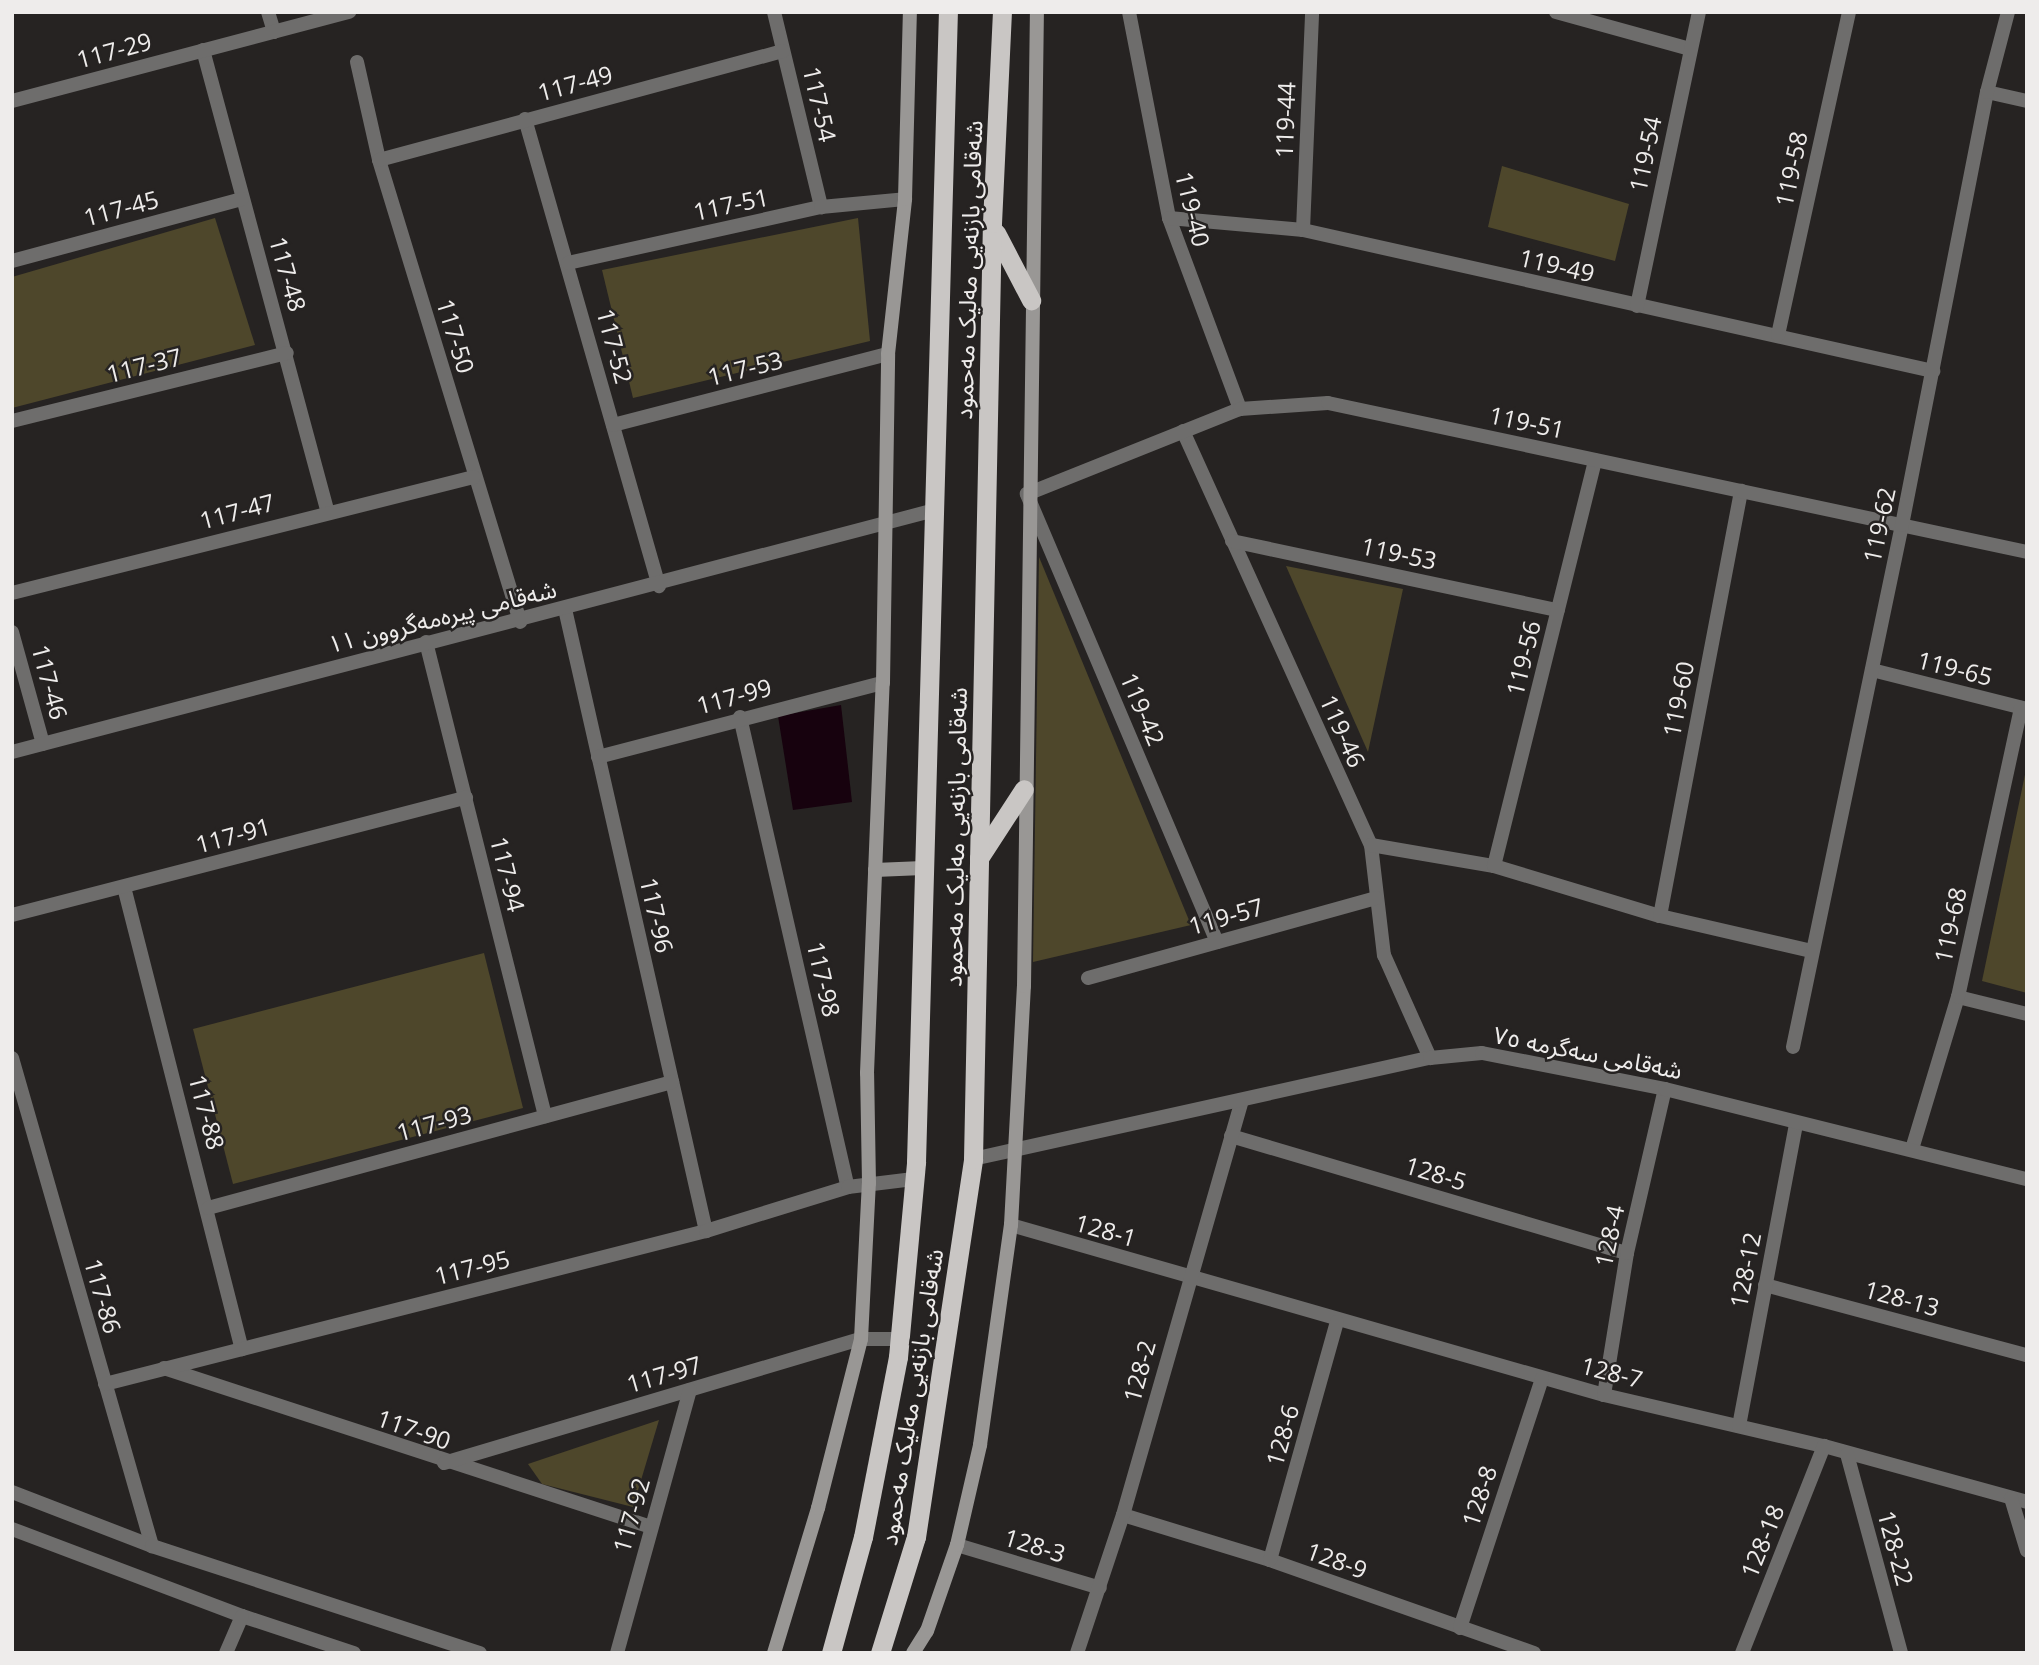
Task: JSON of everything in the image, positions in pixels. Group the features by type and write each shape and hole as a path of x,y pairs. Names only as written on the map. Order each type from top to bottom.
{"highway":[{"name":"شەقامی بازنەیی مەلیک مەحمود","path":"831,1653 863,1537 899,1339 914,1179 931,511 948,12"},
{"name":"شەقامی بازنەیی مەلیک مەحمود","path":"880,1653 916,1537 973,1159 992,223 1002,12"},
{"path":"992,223 1008,263 1031,300"},
{"path":"979,858 1024,789"}],"main road":[{"path":"774,1653 818,1508 861,1339 869,1183 867,1073 883,682 883,524 888,354 905,199 910,12"},
{"path":"913,1653 927,1631 957,1545 985,1418 1011,1225 1024,986 1027,494 1037,12"},
{"path":"875,870 923,867"}],"street":[{"path":"268,12 274,32"},
{"name":"117-29","path":"12,101 349,12"},
{"name":"117-54","path":"774,12 821,207"},
{"name":"119-40","path":"1129,12 1169,218 1240,409"},
{"name":"119-44","path":"1303,230 1312,12"},
{"path":"1556,12 1690,49"},
{"name":"119-54","path":"1637,306 1699,12"},
{"name":"119-58","path":"1778,335 1849,12"},
{"name":"119-62","path":"1793,1046 1902,526 1987,92 2008,12"},
{"name":"117-48","path":"204,50 327,510"},
{"name":"117-49","path":"379,160 783,51"},
{"name":"117-50","path":"357,62 379,160 520,622"},
{"path":"1987,92 2027,101"},
{"name":"117-52","path":"525,119 659,586"},
{"name":"117-45","path":"12,261 242,199"},
{"name":"117-51","path":"568,263 821,207 905,199"},
{"name":"119-49","path":"1169,218 1303,230 1933,371"},
{"name":"117-37","path":"12,421 287,353"},
{"name":"117-53","path":"613,425 888,354"},
{"name":"119-51","path":"1027,494 1240,409 1328,403 2027,552"},
{"name":"119-46","path":"1183,431 1371,845 1384,955 1430,1058"},
{"name":"119-56","path":"1494,866 1595,460"},
{"name":"117-47","path":"12,593 327,510 474,477"},
{"name":"119-60","path":"1660,916 1741,491"},
{"name":"119-42","path":"1027,494 1217,942"},
{"name":"شەقامی پیرەمەگروون ١١","path":"12,752 426,642 520,622 659,586 931,511"},
{"name":"119-53","path":"1231,541 1558,610"},
{"name":"117-96","path":"565,610 706,1231"},
{"name":"117-46","path":"12,632 43,744"},
{"name":"117-94","path":"426,642 545,1116"},
{"name":"119-65","path":"1872,670 2024,709"},
{"name":"117-99","path":"598,757 740,717 883,682"},
{"name":"119-68","path":"1912,1149 1958,997 2024,709"},
{"name":"117-98","path":"740,717 848,1187"},
{"name":"117-91","path":"12,915 466,798"},
{"path":"1371,845 1494,866 1660,916 1812,951"},
{"name":"117-88","path":"124,887 242,1349"},
{"name":"119-57","path":"1087,978 1376,898"},
{"path":"1958,997 2027,1014"},
{"name":"شەقامی سەگرمە ٧٥","path":"973,1159 1015,1152 1430,1058 1482,1053 1665,1089 2027,1179"},
{"name":"117-86","path":"12,1058 14,1073 152,1546"},
{"name":"117-93","path":"208,1208 672,1082"},
{"name":"128-4","path":"1604,1395 1627,1254 1665,1089"},
{"name":"128-2","path":"1077,1653 1123,1514 1188,1278 1242,1101"},
{"name":"128-12","path":"1739,1426 1796,1123"},
{"name":"128-5","path":"1231,1136 1627,1254"},
{"path":"848,1187 914,1179"},
{"name":"117-95","path":"105,1384 706,1231 848,1187"},
{"name":"128-1","path":"1011,1225 1188,1278"},
{"name":"128-7","path":"1188,1278 1604,1395 1824,1446 2027,1502"},
{"name":"128-13","path":"1765,1285 2027,1355"},
{"name":"128-6","path":"1270,1560 1337,1322"},
{"name":"117-97","path":"444,1463 861,1339 899,1339"},
{"name":"117-90","path":"164,1368 444,1463 651,1527"},
{"name":"128-8","path":"1460,1628 1542,1378"},
{"name":"117-92","path":"617,1653 690,1390"},
{"name":"128-18","path":"1742,1653 1824,1446"},
{"name":"128-22","path":"1847,1454 1901,1653"},
{"path":"12,1492 152,1546 480,1653"},
{"path":"2011,1497 2027,1551"},
{"name":"128-9","path":"1123,1514 1270,1560 1518,1650 1534,1653"},
{"path":"12,1529 242,1616 355,1653"},
{"name":"128-3","path":"957,1545 1100,1588"},
{"path":"226,1653 242,1616"}],"shaded area":[{"path":"1502,166 1629,204 1615,261 1488,227"},
{"path":"215,218 255,345 12,408 12,277"},
{"path":"858,218 870,341 633,398 602,270"},
{"path":"1039,557 1191,925 1033,962"},
{"path":"1286,566 1403,589 1368,752"},
{"path":"841,705 852,802 793,810 778,716"},
{"path":"2027,765 2027,993 1982,981"},
{"path":"484,953 523,1108 233,1184 193,1029"},
{"path":"659,1420 633,1507 542,1484 528,1464"}]}
